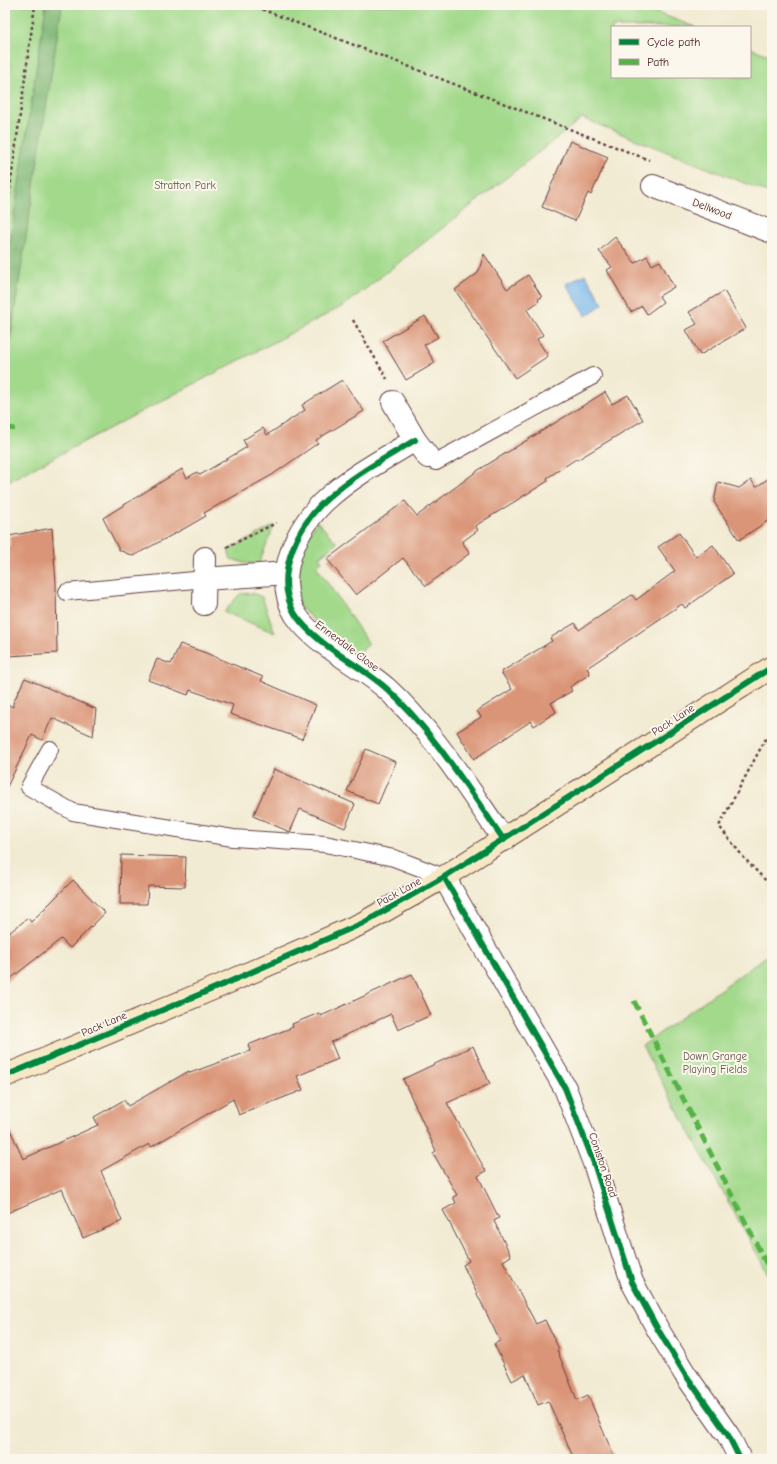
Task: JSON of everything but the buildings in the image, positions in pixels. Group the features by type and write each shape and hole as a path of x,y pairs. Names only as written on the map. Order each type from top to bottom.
{"street":[{"name":"Dellwood","path":"652,186 772,232"},
{"path":"393,402 415,440 428,457"},
{"name":"Ennerdale Close","path":"415,440 328,497 297,537 289,558 286,573 286,587 289,600 300,622 328,646 386,688 404,706 465,783 504,840"},
{"path":"204,604 205,558"},
{"path":"205,579 286,573"},
{"name":"Pack Lane","path":"5,1076 296,953 363,923 444,877 504,840 772,667"},
{"name":"Coniston Road","path":"444,877 565,1088 594,1163 632,1282 656,1328 685,1374 728,1435 740,1459"}],"lane":[{"path":"428,457 436,462 593,376"},
{"path":"67,592 205,579"},
{"path":"50,749 29,787 73,812 233,838 325,844 394,858 444,877"}],"path":[{"path":"5,225 35,5"},
{"path":"251,5 653,162"},
{"path":"353,320 392,387 393,402"},
{"path":"205,558 280,521"},
{"path":"772,736 765,740 719,826 744,858 772,887"}],"green space":[{"name":"Stratton Park","path":"5,5 637,5 692,26 611,26 611,78 751,78 751,48 772,56 772,194 582,118 345,305 5,483"},
{"path":"46,5 62,5 5,373 5,276"},
{"path":"317,521 337,543 319,557 322,561 316,566 369,644 353,658 297,604 294,560"},
{"path":"274,526 259,563 248,564 231,559 228,550"},
{"path":"252,593 262,597 275,633 224,612 240,594"},
{"name":"Down Grange Playing Fields","path":"772,952 772,1281 642,1046"}],"water":[{"path":"585,274 603,304 586,316 566,284"}],"marked path":[{"path":"5,428 19,429"},
{"path":"634,1001 772,1275"}],"cycle path":[{"path":"415,440 349,481 317,509 306,523 290,556 287,573 287,590 291,607 310,632 377,680 404,705 435,742 504,840"},
{"path":"5,1076 222,985 363,923 444,877 772,667"},
{"path":"444,877 565,1088 594,1163 632,1282 657,1328 685,1374 728,1435 740,1459"}]}
